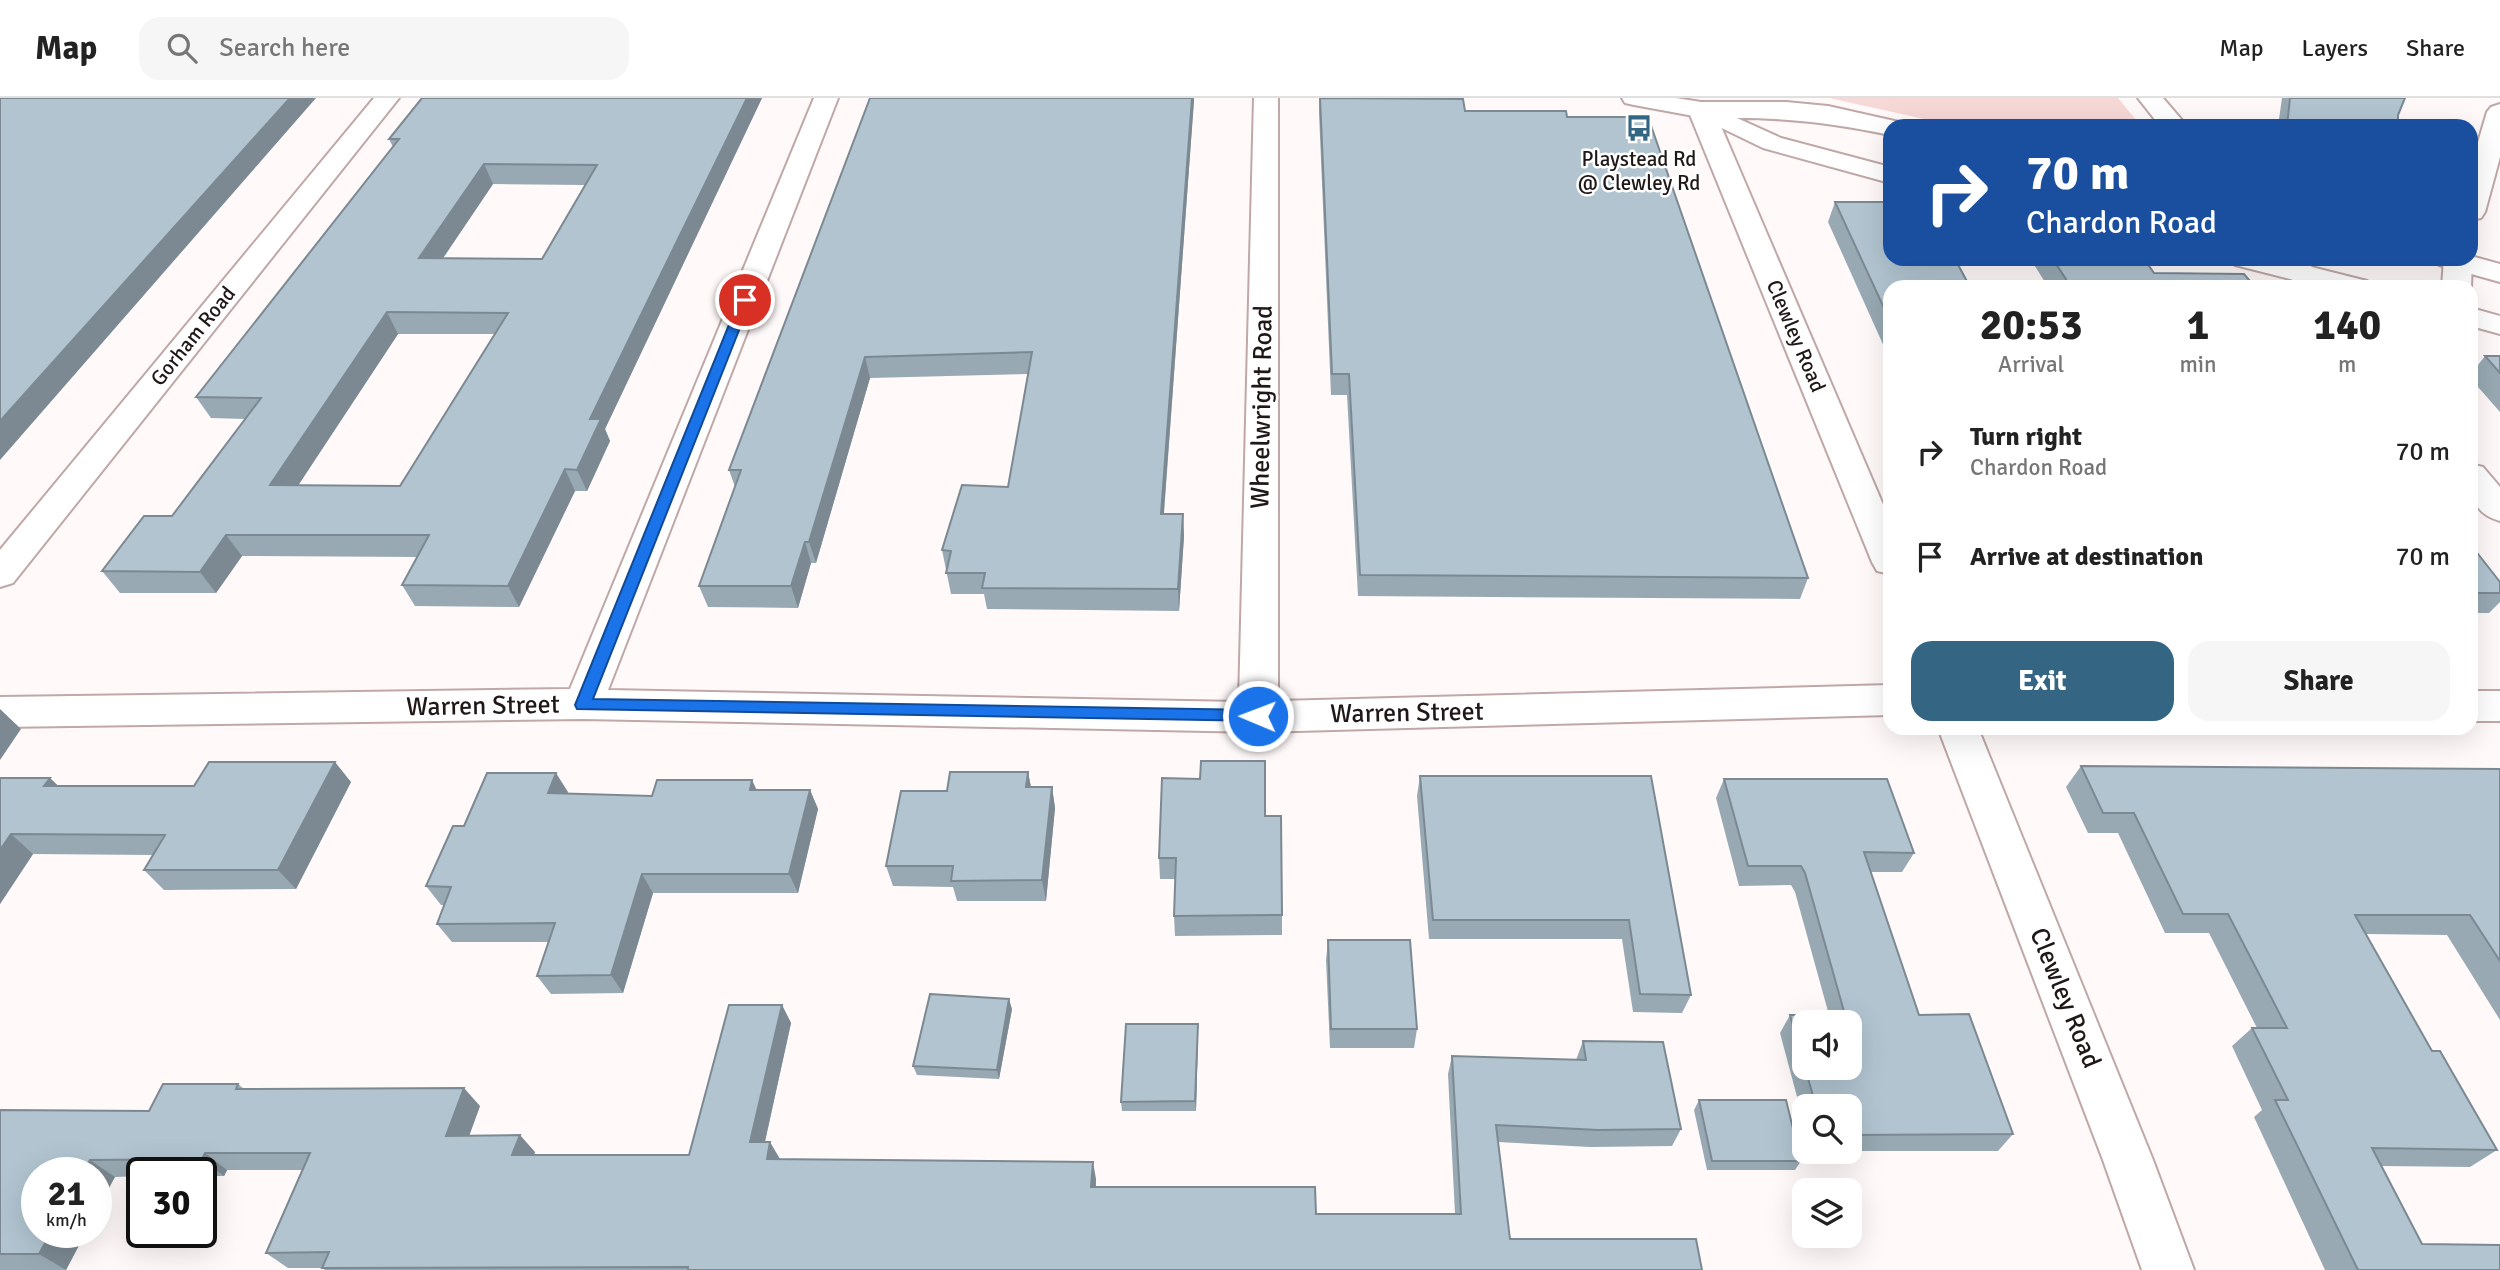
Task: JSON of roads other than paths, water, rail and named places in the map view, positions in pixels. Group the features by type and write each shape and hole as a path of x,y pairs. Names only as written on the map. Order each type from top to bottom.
{"street":[{"name":"Gorham Road","path":"0,574 387,98"},
{"path":"583,705 826,98"},
{"name":"Wheelwright Road","path":"1258,716 1266,98"},
{"path":"1634,98 1700,110 1786,110 1828,114 1883,126"},
{"path":"2150,98 2168,119"},
{"path":"1700,110 1772,144 1883,173"},
{"name":"Clewley Road","path":"1700,110 1883,545"},
{"path":"2478,188 2500,113"},
{"path":"2274,266 2330,280"},
{"path":"2456,267 2500,273"},
{"path":"2478,319 2500,326"},
{"path":"2478,483 2500,509"},
{"name":"Warren Street","path":"0,712 583,705 1258,716 1883,700"},
{"path":"2478,706 2500,706"},
{"name":"Clewley Road","path":"1961,735 2128,1160 2168,1270"}],"place":[{"name":"Playstead Rd @ Clewley Rd","path":"1639,128"}]}
